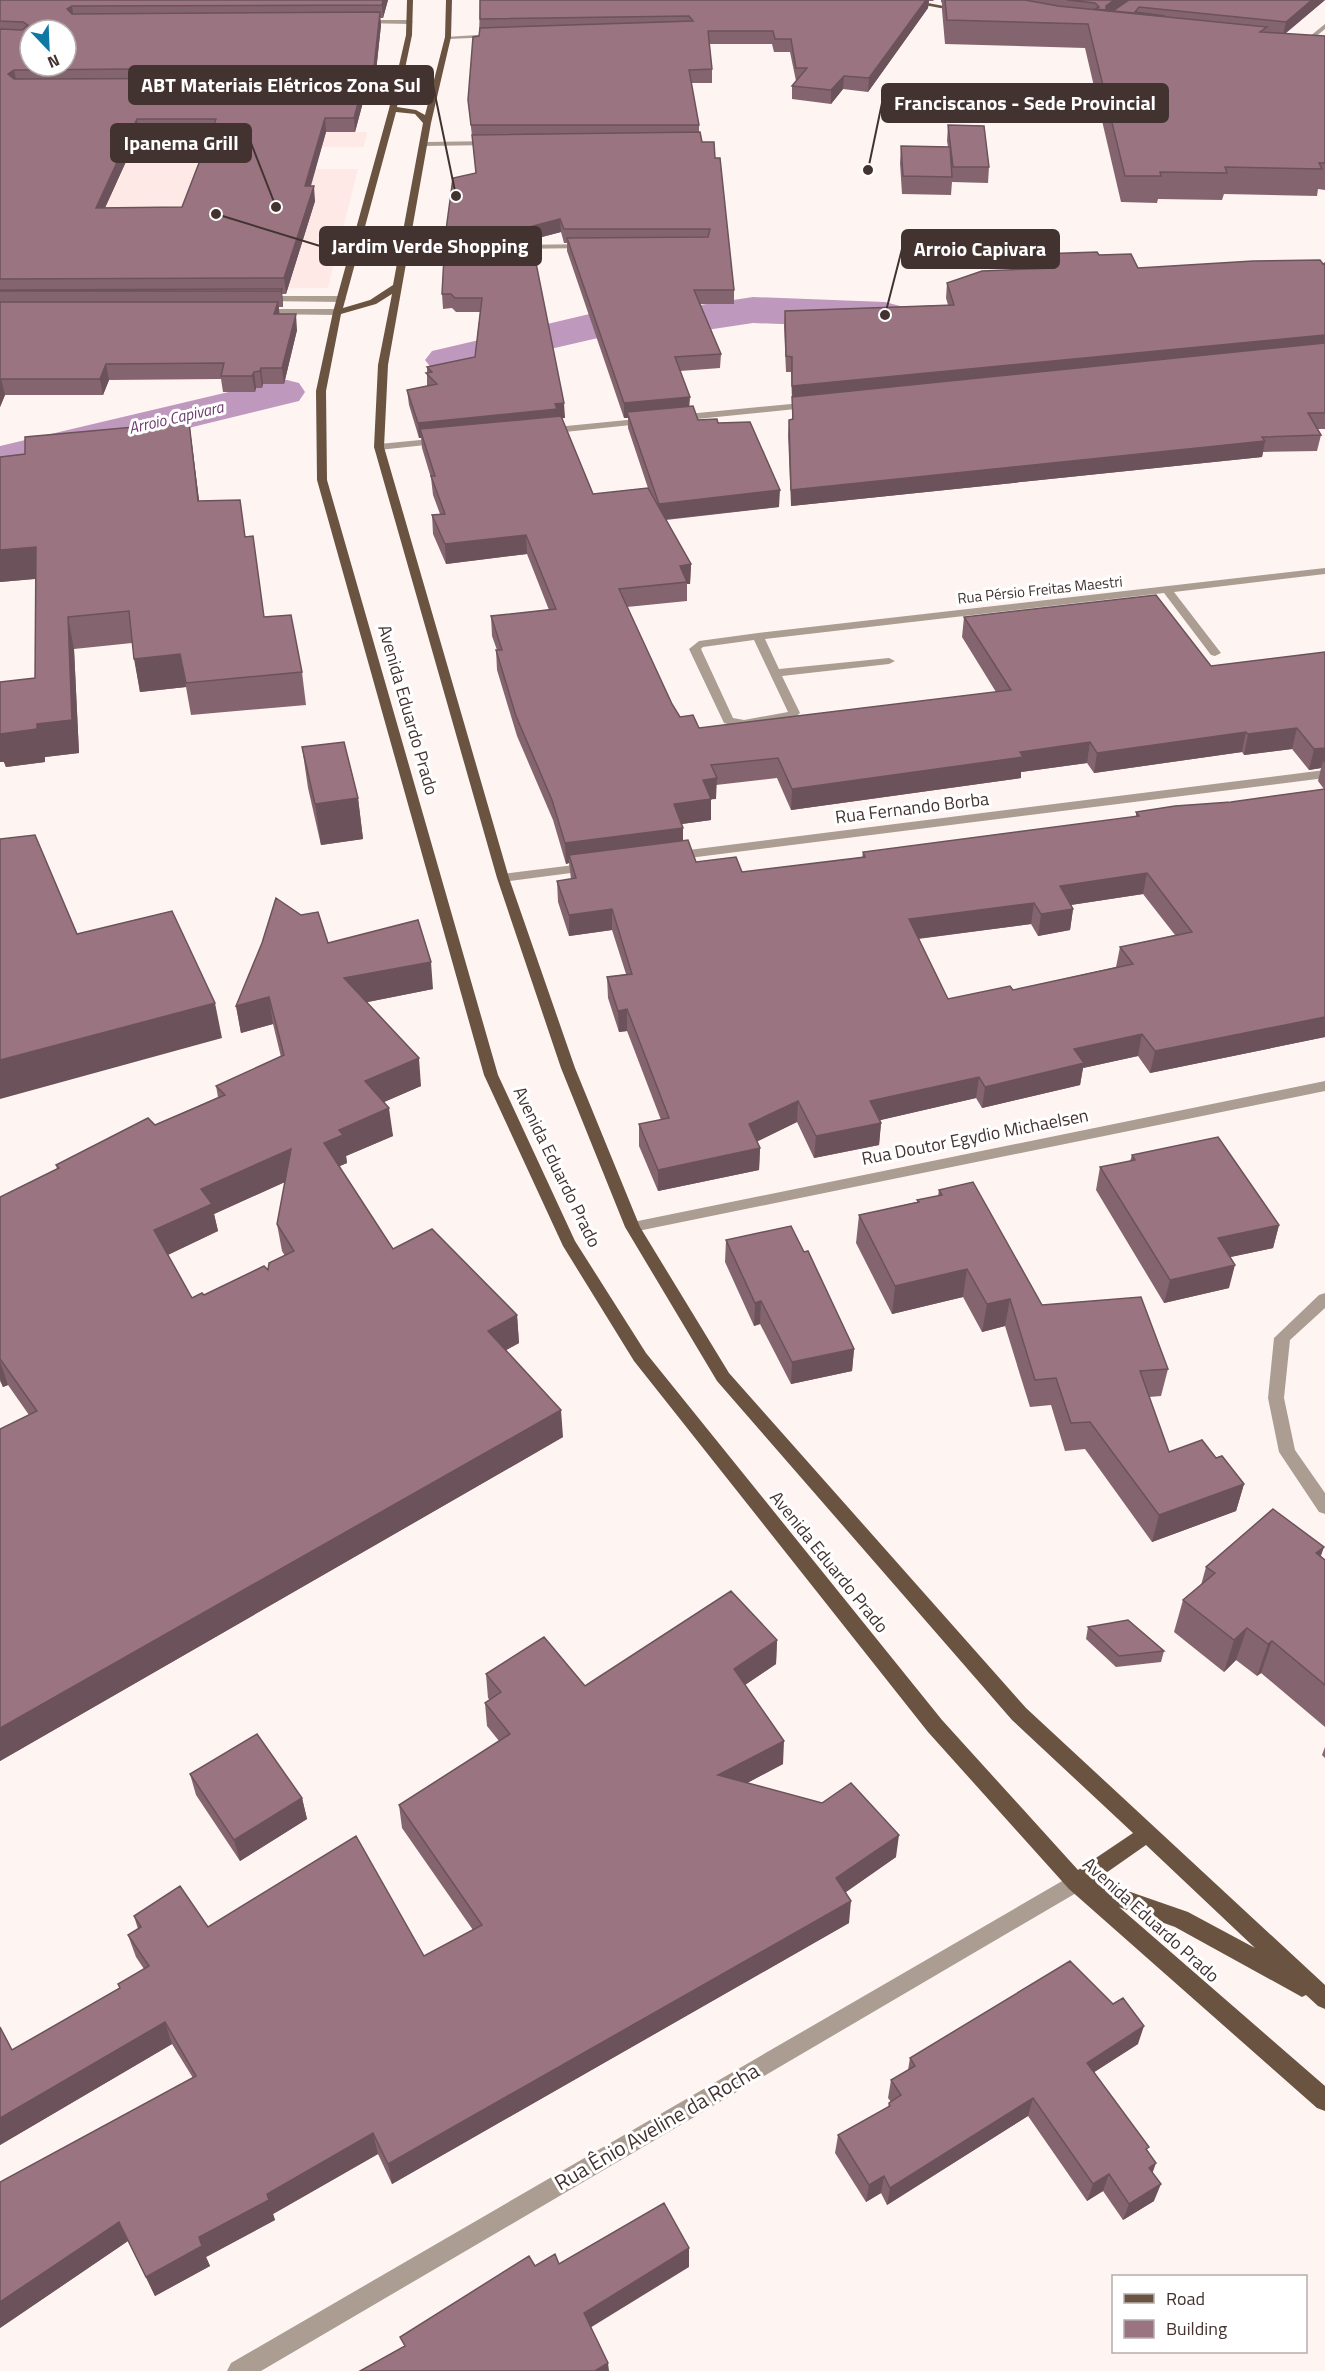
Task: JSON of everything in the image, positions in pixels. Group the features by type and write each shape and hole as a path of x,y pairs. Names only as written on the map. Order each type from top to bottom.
{"main road":[{"name":"Avenida Eduardo Prado","path":"410,0 410,22 393,109 340,305 321,391 322,480 491,1075 568,1242 640,1357 935,1726 1076,1882 1325,2100"},
{"path":"449,0 448,37 427,123 383,365 379,447 503,879 568,1068 633,1227 723,1377 1019,1714 1325,2000"},
{"path":"900,0 965,11"},
{"path":"1294,40 1316,42"},
{"path":"393,109 418,112 423,115 427,123"},
{"path":"340,305 373,302 399,285"},
{"path":"1076,1882 1147,1834"},
{"path":"1076,1882 1181,1919 1262,1962 1325,2000"}],"street":[{"path":"350,22 410,22"},
{"path":"1306,42 1325,26"},
{"path":"448,37 506,36"},
{"path":"333,87 398,87"},
{"path":"424,144 507,143"},
{"path":"501,247 597,246"},
{"path":"405,248 477,247"},
{"path":"254,299 340,305"},
{"path":"245,312 340,305"},
{"path":"532,432 828,404"},
{"path":"379,447 449,441"},
{"name":"Rua Pérsio Freitas Maestri","path":"758,636 794,713 789,717 744,724 728,721 695,649 699,644 758,636 1168,591 1325,571"},
{"path":"1168,591 1215,653"},
{"path":"777,674 889,662"},
{"name":"Rua Fernando Borba","path":"654,859 1325,774"},
{"path":"503,879 607,865"},
{"name":"Rua Doutor Egydio Michaelsen","path":"633,1227 1325,1086"},
{"path":"1325,1299 1282,1338 1276,1398 1287,1452 1325,1508"},
{"name":"Rua Ênio Aveline da Rocha","path":"239,2371 1076,1882"}],"shaded area":[{"path":"367,132 364,147 308,147 302,169 358,169 328,288 190,289 82,223 102,181 119,181 123,170 50,171 70,134"}],"building":[{"path":"0,0 383,0 382,5 72,6 67,9 72,14 380,12 374,67 78,69 78,18 18,18 18,22 0,21"},
{"path":"480,0 926,0 869,78 844,76 831,90 792,86 807,68 796,68 791,39 775,39 773,31 708,31 712,69 689,70 699,125 471,125 468,100 473,37 479,36 480,28 693,21 689,16 480,19"},
{"path":"945,0 1025,0 1058,6 1267,27 1260,32 1325,36 1325,163 1319,163 1322,169 1225,167 1227,173 1160,172 1161,176 1125,176 1088,24 947,20"},
{"path":"1067,0 1114,0 1106,6 1106,10 1095,9 1099,7 1095,3"},
{"path":"1129,0 1312,0 1286,22 1139,7 1135,12 1165,16 1113,11"},
{"path":"0,29 18,30 18,70 8,74 14,79 365,78 354,118 325,118 305,186 314,186 284,278 0,279","holes":["137,119 216,119 182,207 96,208"]},
{"path":"948,125 984,126 989,167 953,167"},
{"path":"700,132 702,142 714,142 715,158 720,158 734,290 694,290 721,354 675,357 690,397 624,403 567,238 708,237 710,229 564,229 560,219 529,227 529,230 446,230 453,178 476,173 472,135"},
{"path":"901,146 950,147 952,177 903,176"},
{"path":"445,238 531,238 564,403 555,404 557,409 418,423 407,390 437,384 426,373 432,372 427,367 475,357 482,298 455,298 451,294 442,294"},
{"path":"1097,252 1099,255 1131,254 1138,268 1253,261 1320,260 1323,264 1325,263 1325,335 792,386 792,357 786,356 785,311 954,305 947,283 982,271 1054,268 1041,254"},
{"path":"282,289 281,291 0,291 0,290"},
{"path":"0,302 278,302 274,314 296,314 282,368 261,368 252,376 221,376 224,363 106,364 100,379 1,379 0,382"},
{"path":"1325,343 1325,413 1308,413 1321,435 1262,437 1265,441 791,490 789,420 793,419 792,397"},
{"path":"693,406 698,420 717,419 718,423 750,422 780,490 659,504 627,412"},
{"path":"561,416 593,494 648,488 691,564 680,566 687,582 619,589 672,704 680,717 693,715 699,728 1011,690 964,617 1156,595 1211,666 1325,652 1325,748 1314,749 1297,728 1248,734 1246,732 1097,753 1090,742 1020,752 1023,757 792,789 778,758 711,765 717,778 703,780 711,799 674,804 683,828 565,843 552,800 516,716 496,650 502,650 491,616 556,609 526,535 445,544 432,515 445,514 431,476 435,476 420,429"},
{"path":"189,422 198,501 240,500 245,537 253,536 264,617 291,615 302,672 186,683 180,654 134,659 129,611 68,617 72,720 37,724 37,729 0,734 0,682 35,678 36,547 0,550 0,457 25,454 25,437"},
{"path":"344,742 358,798 315,804 302,747"},
{"path":"1325,789 1325,1017 1155,1051 1142,1034 1074,1049 1084,1063 985,1087 979,1077 870,1101 881,1123 816,1136 798,1101 749,1124 760,1148 658,1170 639,1124 669,1118 627,1009 618,1011 607,977 632,974 612,909 569,915 557,881 576,878 569,855 688,840 696,862 736,857 742,872 865,857 863,852 1139,816 1136,812 1175,806 1231,802","holes":["1147,873 1192,932 1120,947 1133,964 1013,990 1010,986 948,999 909,919 1034,903 1041,914 1073,909 1060,886"]},
{"path":"35,835 77,934 172,911 215,1003 0,1060 0,839"},
{"path":"276,898 301,915 318,912 328,943 418,920 431,962 344,978 419,1058 365,1081 389,1108 339,1130 343,1135 324,1143 393,1249 432,1229 517,1315 488,1331 561,1410 0,1728 0,1429 37,1411 0,1359 0,1197 59,1168 56,1165 148,1118 155,1125 225,1095 216,1086 284,1055 269,997 236,1006 262,943","holes":["291,1149 277,1224 294,1251 269,1263 268,1270 264,1266 204,1295 202,1293 192,1298 154,1230 212,1204 201,1189"]},
{"path":"1218,1137 1279,1225 1218,1238 1235,1265 1170,1280 1100,1167 1135,1160 1132,1155"},
{"path":"973,1182 1042,1305 1141,1297 1168,1369 1140,1371 1169,1452 1202,1440 1216,1458 1222,1456 1244,1484 1159,1515 1090,1422 1071,1423 1056,1378 1035,1380 1010,1299 987,1304 967,1269 895,1286 859,1215 919,1202 917,1200 942,1195 939,1190"},
{"path":"791,1226 804,1252 808,1251 854,1349 792,1362 761,1301 755,1303 726,1240"},
{"path":"1273,1509 1324,1547 1316,1553 1325,1560 1325,1685 1272,1641 1268,1644 1247,1628 1234,1640 1183,1600 1215,1573 1206,1567"},
{"path":"731,1591 777,1640 734,1669 784,1741 718,1775 822,1803 851,1783 899,1835 836,1878 851,1901 388,2164 373,2133 267,2194 269,2200 199,2237 202,2246 146,2277 119,2222 0,2302 0,2182 196,2076 165,2022 0,2118 0,2027 12,2050 120,1988 118,1984 149,1966 128,1935 141,1927 134,1916 180,1886 208,1927 356,1836 424,1956 482,1925 399,1805 510,1734 485,1703 501,1692 486,1674 544,1637 585,1686"},
{"path":"1128,1620 1164,1651 1119,1656 1088,1627"},
{"path":"257,1734 302,1798 234,1840 190,1774"},
{"path":"1070,1961 1113,2004 1123,1998 1144,2026 1087,2063 1149,2147 1146,2149 1156,2163 1149,2168 1161,2184 1129,2204 1109,2174 1093,2184 1033,2098 890,2188 884,2176 869,2185 838,2135 890,2106 889,2103 901,2095 891,2080 915,2066 910,2058"},
{"path":"664,2203 689,2248 584,2313 608,2363 595,2371 360,2371 405,2346 400,2337 529,2256 535,2266 555,2254 559,2264"}],"waterway":[{"name":"Arroio Capivara","path":"447,360 598,325 667,323 753,310 885,315"},
{"name":"Arroio Capivara","path":"0,460 283,392"}],"place":[{"name":"Franciscanos - Sede Provincial","path":"868,170"},
{"name":"ABT Materiais Elétricos Zona Sul","path":"456,196"},
{"name":"Ipanema Grill","path":"276,207"},
{"name":"Jardim Verde Shopping","path":"216,214"},
{"name":"Arroio Capivara","path":"885,315"}]}
